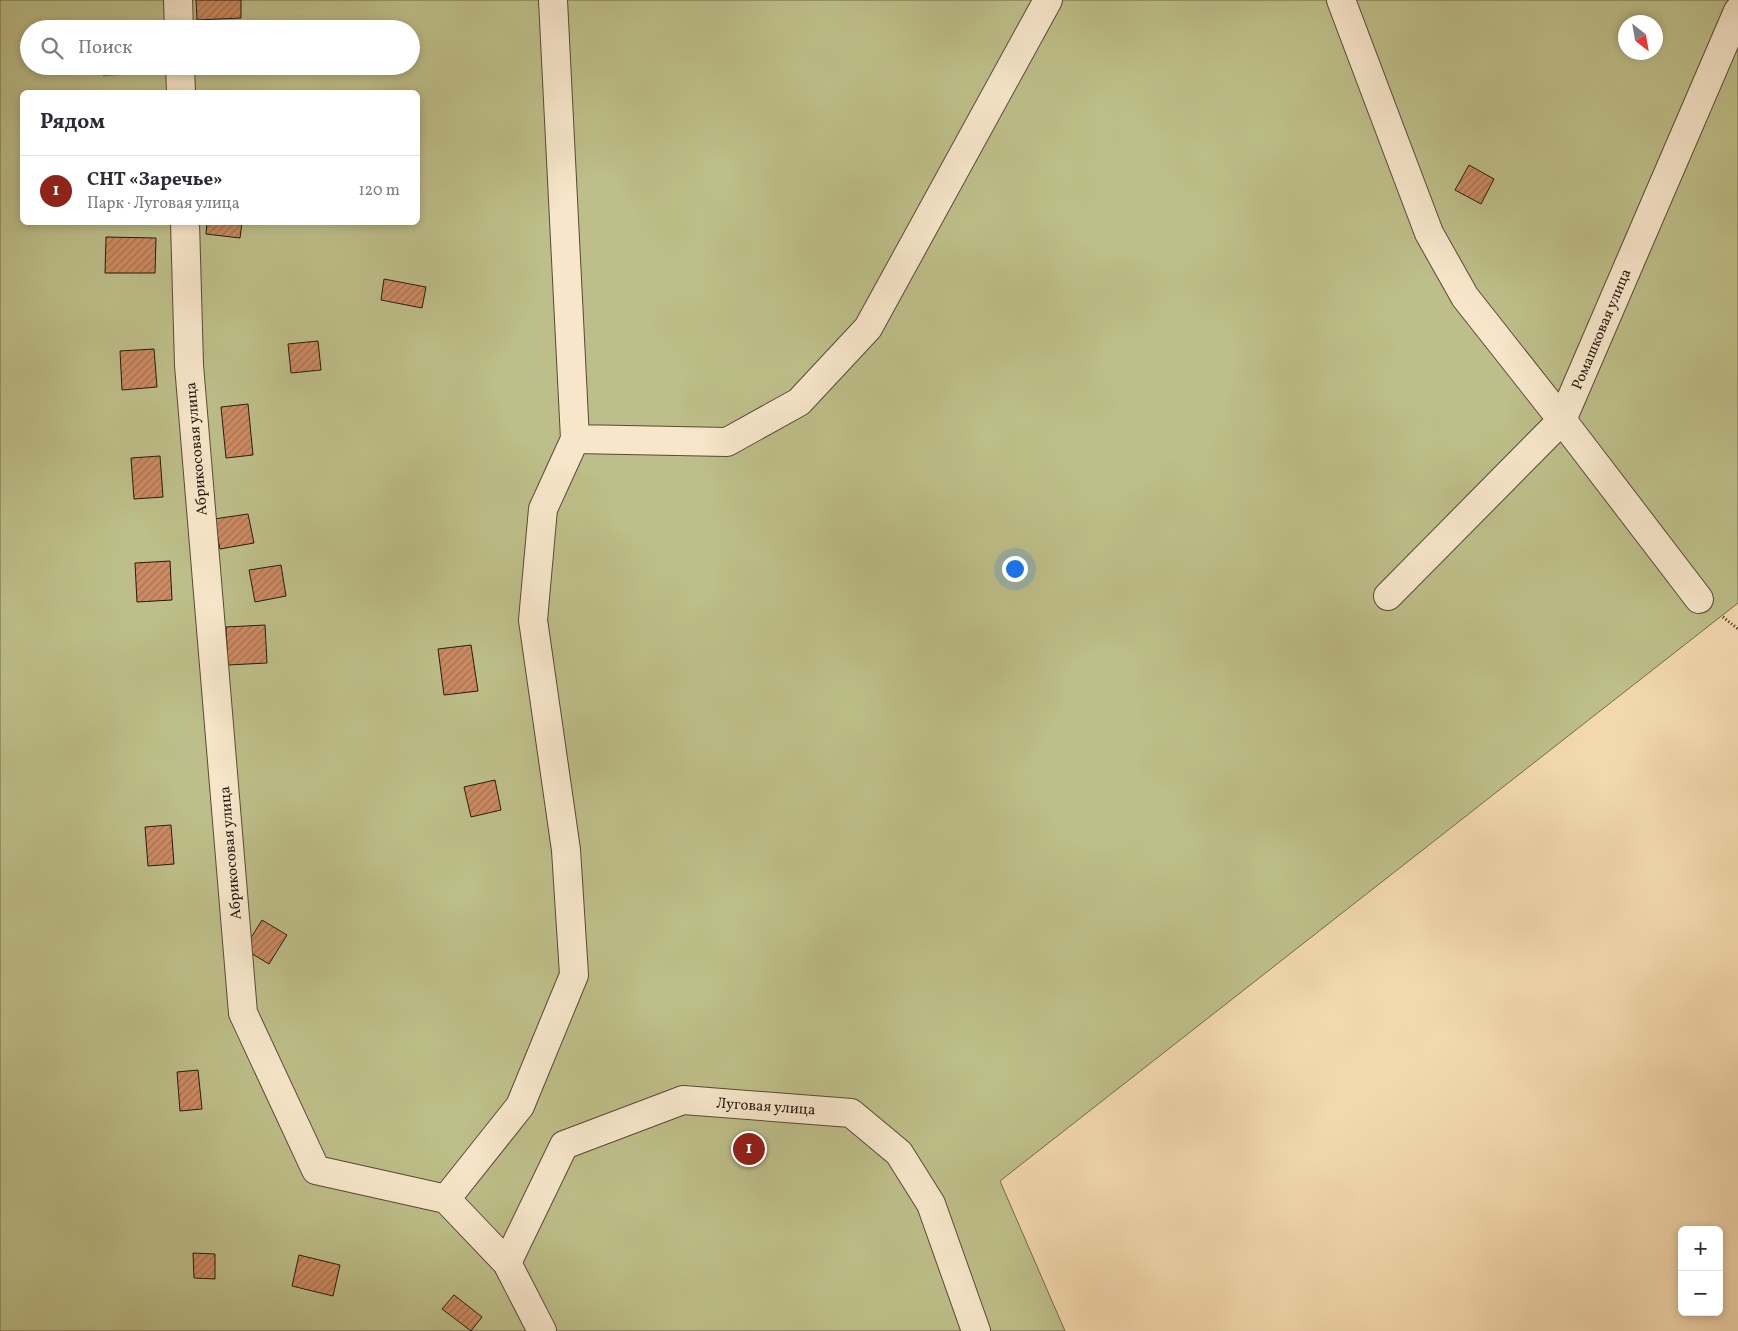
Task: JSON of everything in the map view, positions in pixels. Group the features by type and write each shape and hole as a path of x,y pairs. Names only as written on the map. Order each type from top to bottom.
{"street":[{"path":"178,0 179,20"},
{"path":"542,1331 506,1263 446,1198 520,1106 574,975 566,850 533,620 543,509 575,439 553,0"},
{"path":"575,439 727,442 799,402 868,328 1048,0"},
{"path":"1341,0 1429,233 1464,297 1562,420 1699,599"},
{"name":"Ромашковая улица","path":"1388,596 1562,420 1738,11"},
{"path":"180,75 181,90"},
{"name":"Абрикосовая улица","path":"185,225 189,365 243,1013 316,1170 446,1198"},
{"name":"Луговая улица","path":"506,1263 564,1145 682,1100 850,1113 899,1153 931,1204 976,1331"}],"green space":[{"path":"0,0 1738,0 1738,603 1000,1181 1065,1331 0,1331"}],"building":[{"path":"196,0 241,0 241,18 197,20"},
{"path":"1469,165 1494,179 1481,204 1455,190"},
{"path":"207,225 242,225 240,238 206,234"},
{"path":"106,237 156,238 155,273 105,273"},
{"path":"384,279 426,287 422,308 381,300"},
{"path":"318,341 321,370 291,373 288,344"},
{"path":"154,349 157,387 122,390 120,351"},
{"path":"248,404 253,455 226,458 221,407"},
{"path":"160,456 163,497 134,499 131,458"},
{"path":"248,514 254,543 220,549 214,519"},
{"path":"170,561 172,600 137,602 135,563"},
{"path":"281,565 286,596 255,602 249,570"},
{"path":"265,625 267,663 228,665 226,627"},
{"path":"471,645 478,691 444,695 438,649"},
{"path":"495,780 501,810 471,817 464,787"},
{"path":"171,825 174,864 148,866 145,827"},
{"path":"262,920 287,935 269,964 244,949"},
{"path":"198,1070 202,1109 180,1111 177,1072"},
{"path":"193,1253 215,1254 215,1279 194,1278"},
{"path":"299,1255 340,1265 333,1296 292,1286"},
{"path":"454,1295 482,1317 471,1331 442,1309"}],"place":[{"name":"СНТ «Заречье»","path":"749,1149"}]}
